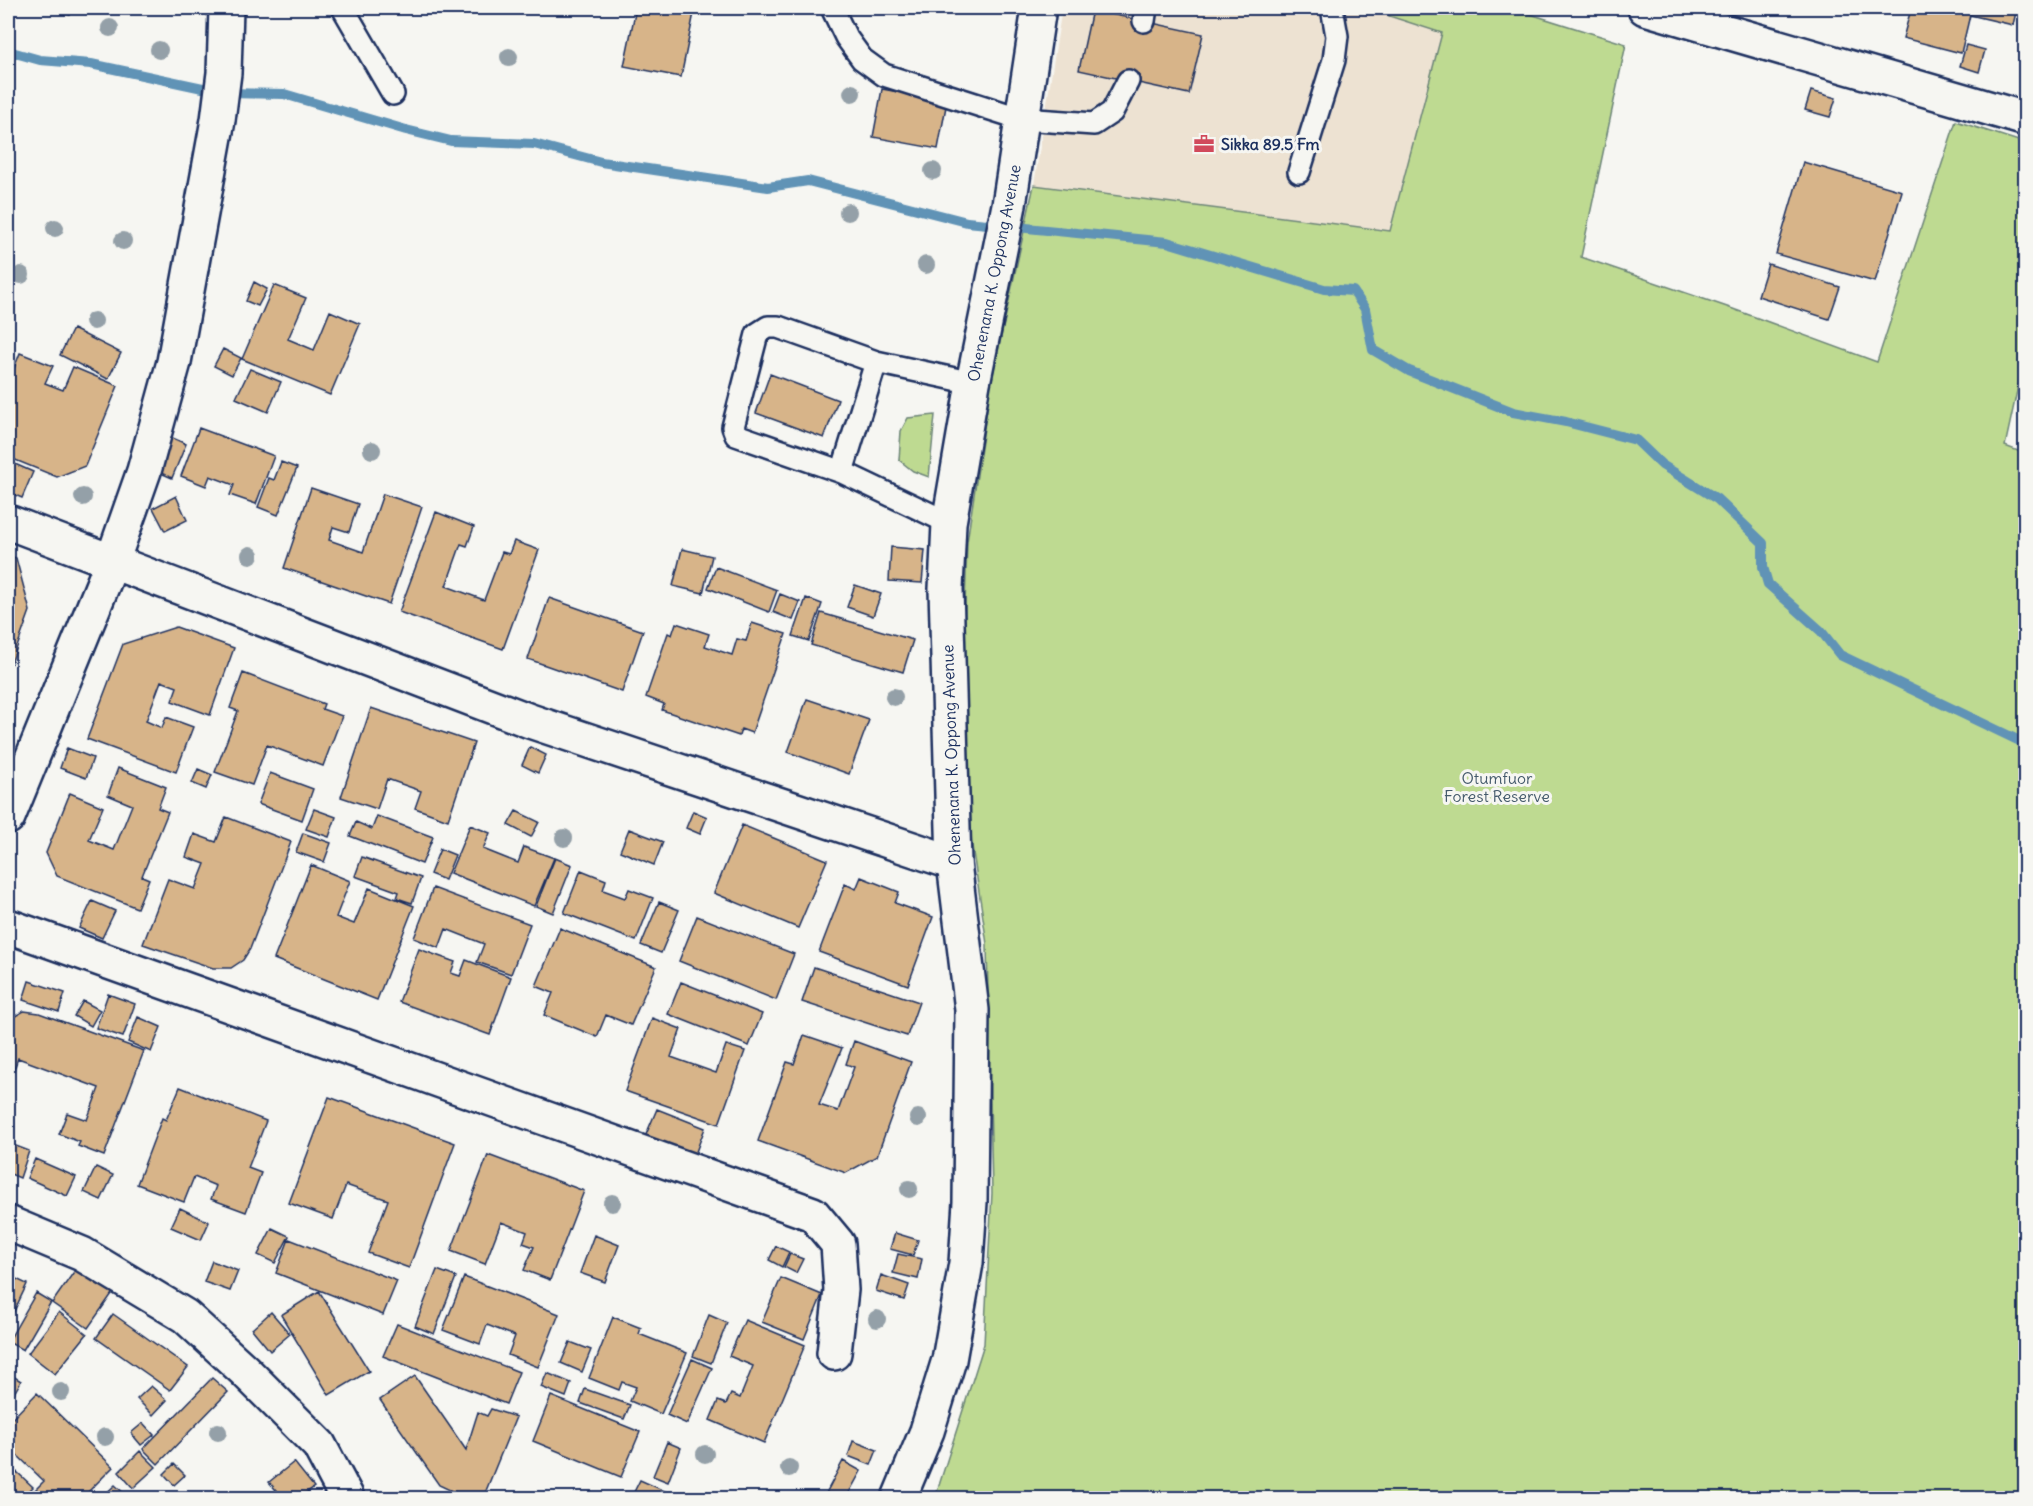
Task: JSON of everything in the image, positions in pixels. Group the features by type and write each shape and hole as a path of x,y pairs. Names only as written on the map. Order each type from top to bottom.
{"street":[{"path":"8,817 112,562 144,471 174,362 218,120 224,73 226,8"},
{"name":"Ohenenana K. Oppong Avenue","path":"899,1498 927,1431 949,1360 966,1263 970,1202 972,1010 954,863 946,589 949,523 973,383 1009,205 1039,8"},
{"path":"1645,8 2025,119"},
{"path":"8,522 530,721 954,863"},
{"path":"8,926 813,1214 838,1244 841,1290 834,1353"},
{"path":"8,1223 82,1254 185,1316 320,1445 347,1498"}],"lane":[{"path":"343,8 393,94"},
{"path":"832,8 846,37 862,59 884,75 1022,119 1094,124 1112,112 1128,81"},
{"path":"1299,172 1335,60 1337,36 1332,8"},
{"path":"949,523 842,472 736,435 733,427 757,334 768,327 778,327 876,362 973,383"},
{"path":"842,472 876,362"}],"shaded area":[{"path":"1062,8 1388,8 1389,16 1442,33 1390,231 1034,185"}],"green space":[{"name":"Otumfuor Forest Reserve","path":"1388,8 1511,8 1626,44 1581,257 1733,309 1877,362 1956,121 2025,143 2025,354 2005,446 2026,454 2025,1498 935,1498 984,1344 992,1193 987,944 960,767 967,542 990,388 1034,185 1390,231 1442,33 1389,16"},
{"path":"935,415 929,477 913,471 899,460 901,431 908,418"}],"building":[{"path":"40,8 72,8 70,15"},
{"path":"636,8 695,8 681,77 624,66"},
{"path":"1905,8 2017,8 2013,25 1970,15 1961,53 1903,38 1911,9"},
{"path":"1092,10 1203,34 1189,94 1079,70"},
{"path":"1966,45 1985,50 1979,72 1960,66"},
{"path":"882,89 947,101 938,149 873,137"},
{"path":"1811,91 1836,98 1830,117 1805,110"},
{"path":"1803,162 1902,191 1875,282 1776,254"},
{"path":"1768,264 1840,287 1829,319 1758,296"},
{"path":"254,282 267,289 258,306 246,301"},
{"path":"274,285 306,298 288,339 314,350 330,311 360,324 330,395 242,359"},
{"path":"73,329 121,353 108,379 60,355"},
{"path":"223,349 241,358 232,375 214,366"},
{"path":"20,353 53,366 45,383 63,390 73,367 118,386 85,466 57,477 8,457 8,384"},
{"path":"250,369 281,382 268,412 236,398"},
{"path":"770,374 838,400 824,438 756,413"},
{"path":"199,428 274,456 256,504 230,495 234,485 210,476 206,486 181,476"},
{"path":"166,435 186,444 172,478 152,469"},
{"path":"8,461 33,472 22,498 8,492"},
{"path":"281,462 297,468 278,515 258,507 269,478 274,480"},
{"path":"311,488 358,504 349,532 333,527 329,540 363,552 383,494 422,507 389,604 284,568"},
{"path":"176,496 187,520 165,531 153,508"},
{"path":"436,512 474,527 467,546 461,544 446,586 484,600 502,552 509,554 514,541 539,550 503,649 399,612"},
{"path":"891,547 925,550 922,583 889,581"},
{"path":"682,549 712,556 703,593 673,586"},
{"path":"8,555 16,558 30,611 8,672"},
{"path":"716,567 777,590 769,612 708,588"},
{"path":"855,585 881,594 873,616 847,607"},
{"path":"780,594 800,602 793,620 773,612"},
{"path":"549,598 643,631 622,692 528,659"},
{"path":"806,598 822,604 809,641 793,636"},
{"path":"821,613 913,640 903,672 811,645"},
{"path":"676,623 709,634 705,646 732,655 737,639 746,641 752,623 786,634 752,733 741,729 739,736 662,710 664,704 646,697 668,633 672,635"},
{"path":"176,627 234,648 210,715 172,701 177,687 161,681 146,721 162,728 166,717 193,727 176,772 87,739 123,644"},
{"path":"243,673 324,704 322,709 342,716 323,766 267,745 252,785 215,772 238,711 230,708"},
{"path":"807,699 869,720 849,774 788,752"},
{"path":"371,708 474,743 448,820 415,808 421,791 387,779 377,809 341,797"},
{"path":"530,747 546,755 538,773 522,765"},
{"path":"67,748 93,758 86,778 60,768"},
{"path":"118,768 166,787 158,808 168,812 142,876 149,879 137,908 57,876 46,853 70,793 103,807 89,840 114,850 132,805 108,795"},
{"path":"198,769 212,775 206,789 192,783"},
{"path":"270,773 313,789 302,820 258,804"},
{"path":"314,809 336,817 329,837 306,829"},
{"path":"516,811 539,822 531,837 508,825"},
{"path":"693,811 707,817 700,834 686,828"},
{"path":"377,816 433,837 422,864 350,836 356,822 372,829"},
{"path":"226,817 291,842 250,949 243,960 231,968 213,968 143,944 168,879 195,889 205,864 186,857 194,834 216,842"},
{"path":"470,825 490,833 483,849 518,863 524,847 554,858 534,906 450,873"},
{"path":"742,825 827,860 798,928 714,893"},
{"path":"629,829 663,842 654,865 620,851"},
{"path":"303,833 331,843 324,862 296,852"},
{"path":"440,849 455,855 445,880 430,874"},
{"path":"362,857 421,878 412,903 397,898 399,892 355,876"},
{"path":"555,858 572,865 553,913 536,906"},
{"path":"311,865 350,881 336,917 354,924 369,888 414,906 377,1000 274,959"},
{"path":"581,870 606,880 603,890 625,898 629,889 653,898 636,941 564,913"},
{"path":"861,877 899,892 895,903 933,917 908,985 819,952 845,884 856,889"},
{"path":"433,888 530,924 511,974 477,962 484,944 446,929 439,948 414,938"},
{"path":"92,901 115,911 102,938 79,928"},
{"path":"659,902 679,910 661,953 641,945"},
{"path":"697,916 794,954 776,1000 679,961"},
{"path":"560,928 656,967 631,1025 606,1015 597,1037 544,1015 553,993 536,986"},
{"path":"419,949 455,962 451,973 460,976 466,960 511,977 490,1035 399,1002"},
{"path":"814,967 919,1002 907,1036 802,1002"},
{"path":"29,981 65,993 59,1012 23,1000"},
{"path":"681,982 762,1014 749,1046 668,1014"},
{"path":"108,994 135,1004 123,1037 96,1028"},
{"path":"83,1001 100,1010 91,1026 74,1016"},
{"path":"24,1011 39,1013 144,1051 104,1156 78,1146 80,1142 59,1134 67,1113 87,1120 99,1088 18,1058 8,1087 8,1020"},
{"path":"138,1017 161,1027 151,1052 128,1042"},
{"path":"652,1018 681,1029 671,1057 716,1073 726,1045 745,1051 719,1124 625,1091"},
{"path":"804,1035 842,1048 819,1105 838,1111 854,1067 846,1064 854,1041 911,1062 877,1156 846,1173 758,1141 787,1062 794,1064"},
{"path":"180,1087 266,1121 248,1168 261,1173 246,1212 211,1199 216,1186 194,1177 184,1202 137,1184 162,1118 166,1120"},
{"path":"329,1097 455,1143 409,1268 368,1253 388,1200 346,1185 333,1219 289,1203"},
{"path":"657,1109 705,1128 694,1157 645,1137"},
{"path":"8,1143 29,1151 20,1178 8,1173"},
{"path":"488,1155 584,1191 550,1280 524,1270 534,1247 523,1243 527,1232 501,1222 485,1264 451,1251"},
{"path":"35,1159 76,1177 67,1196 27,1178"},
{"path":"96,1167 113,1175 101,1200 84,1192"},
{"path":"180,1208 209,1222 201,1240 171,1227"},
{"path":"272,1228 289,1236 275,1263 258,1255"},
{"path":"895,1233 918,1240 913,1255 890,1249"},
{"path":"594,1235 619,1245 605,1282 580,1273"},
{"path":"289,1239 397,1281 383,1315 276,1273"},
{"path":"776,1246 789,1252 782,1267 769,1260"},
{"path":"790,1254 803,1259 796,1273 784,1267"},
{"path":"898,1254 922,1259 918,1279 893,1273"},
{"path":"212,1261 238,1271 230,1291 204,1282"},
{"path":"78,1266 114,1291 88,1328 52,1303"},
{"path":"437,1270 456,1277 434,1334 415,1326"},
{"path":"8,1275 27,1284 8,1324"},
{"path":"881,1275 909,1285 904,1300 876,1291"},
{"path":"464,1277 559,1314 538,1367 508,1355 515,1336 487,1325 480,1344 443,1330"},
{"path":"781,1278 822,1295 804,1339 762,1322"},
{"path":"319,1291 369,1371 329,1395 281,1315"},
{"path":"36,1293 51,1302 23,1350 8,1342"},
{"path":"59,1312 87,1334 55,1374 28,1353"},
{"path":"271,1312 290,1334 270,1351 252,1329"},
{"path":"113,1314 188,1367 170,1390 96,1338"},
{"path":"709,1315 727,1323 711,1363 693,1356"},
{"path":"613,1317 641,1328 639,1334 687,1353 661,1414 630,1401 636,1387 622,1382 619,1390 589,1378"},
{"path":"745,1320 805,1345 764,1443 710,1420 718,1401 726,1404 731,1394 740,1398 753,1366 729,1356"},
{"path":"397,1324 519,1372 506,1404 383,1356"},
{"path":"570,1342 591,1350 582,1372 561,1363"},
{"path":"692,1359 712,1368 687,1424 667,1415"},
{"path":"8,1373 21,1381 8,1404"},
{"path":"547,1373 571,1383 566,1397 541,1387"},
{"path":"415,1376 466,1450 478,1412 487,1416 491,1409 516,1417 483,1498 467,1498 439,1485 380,1400"},
{"path":"212,1378 228,1392 158,1464 143,1449"},
{"path":"151,1386 167,1400 153,1415 137,1399"},
{"path":"585,1389 630,1405 624,1419 580,1403"},
{"path":"37,1393 113,1467 82,1498 36,1498 31,1494 44,1481 17,1455 8,1465 8,1423"},
{"path":"551,1396 640,1432 621,1477 533,1441"},
{"path":"143,1423 154,1435 141,1445 131,1433"},
{"path":"853,1441 877,1450 871,1465 848,1456"},
{"path":"667,1442 681,1448 668,1482 653,1476"},
{"path":"140,1451 156,1467 133,1488 119,1472"},
{"path":"843,1461 861,1471 846,1498 824,1497"},
{"path":"294,1462 314,1487 299,1498 283,1498 269,1482"},
{"path":"174,1464 185,1475 174,1485 164,1474"},
{"path":"17,1472 33,1487 22,1498 8,1483"},
{"path":"640,1480 667,1492 664,1498 631,1498"},
{"path":"115,1485 129,1498 101,1498"}],"waterway":[{"path":"8,51 40,60 91,64 226,93 284,94 451,141 534,144 601,162 768,187 808,181 967,222 1167,242 1324,289 1353,291 1365,309 1373,350 1409,371 1513,412 1566,422 1636,440 1662,465 1717,499 1763,543 1763,567 1768,584 1821,631 1840,655 2026,744"}],"place":[{"name":"Sikka 89.5 Fm","path":"1204,144"}]}
